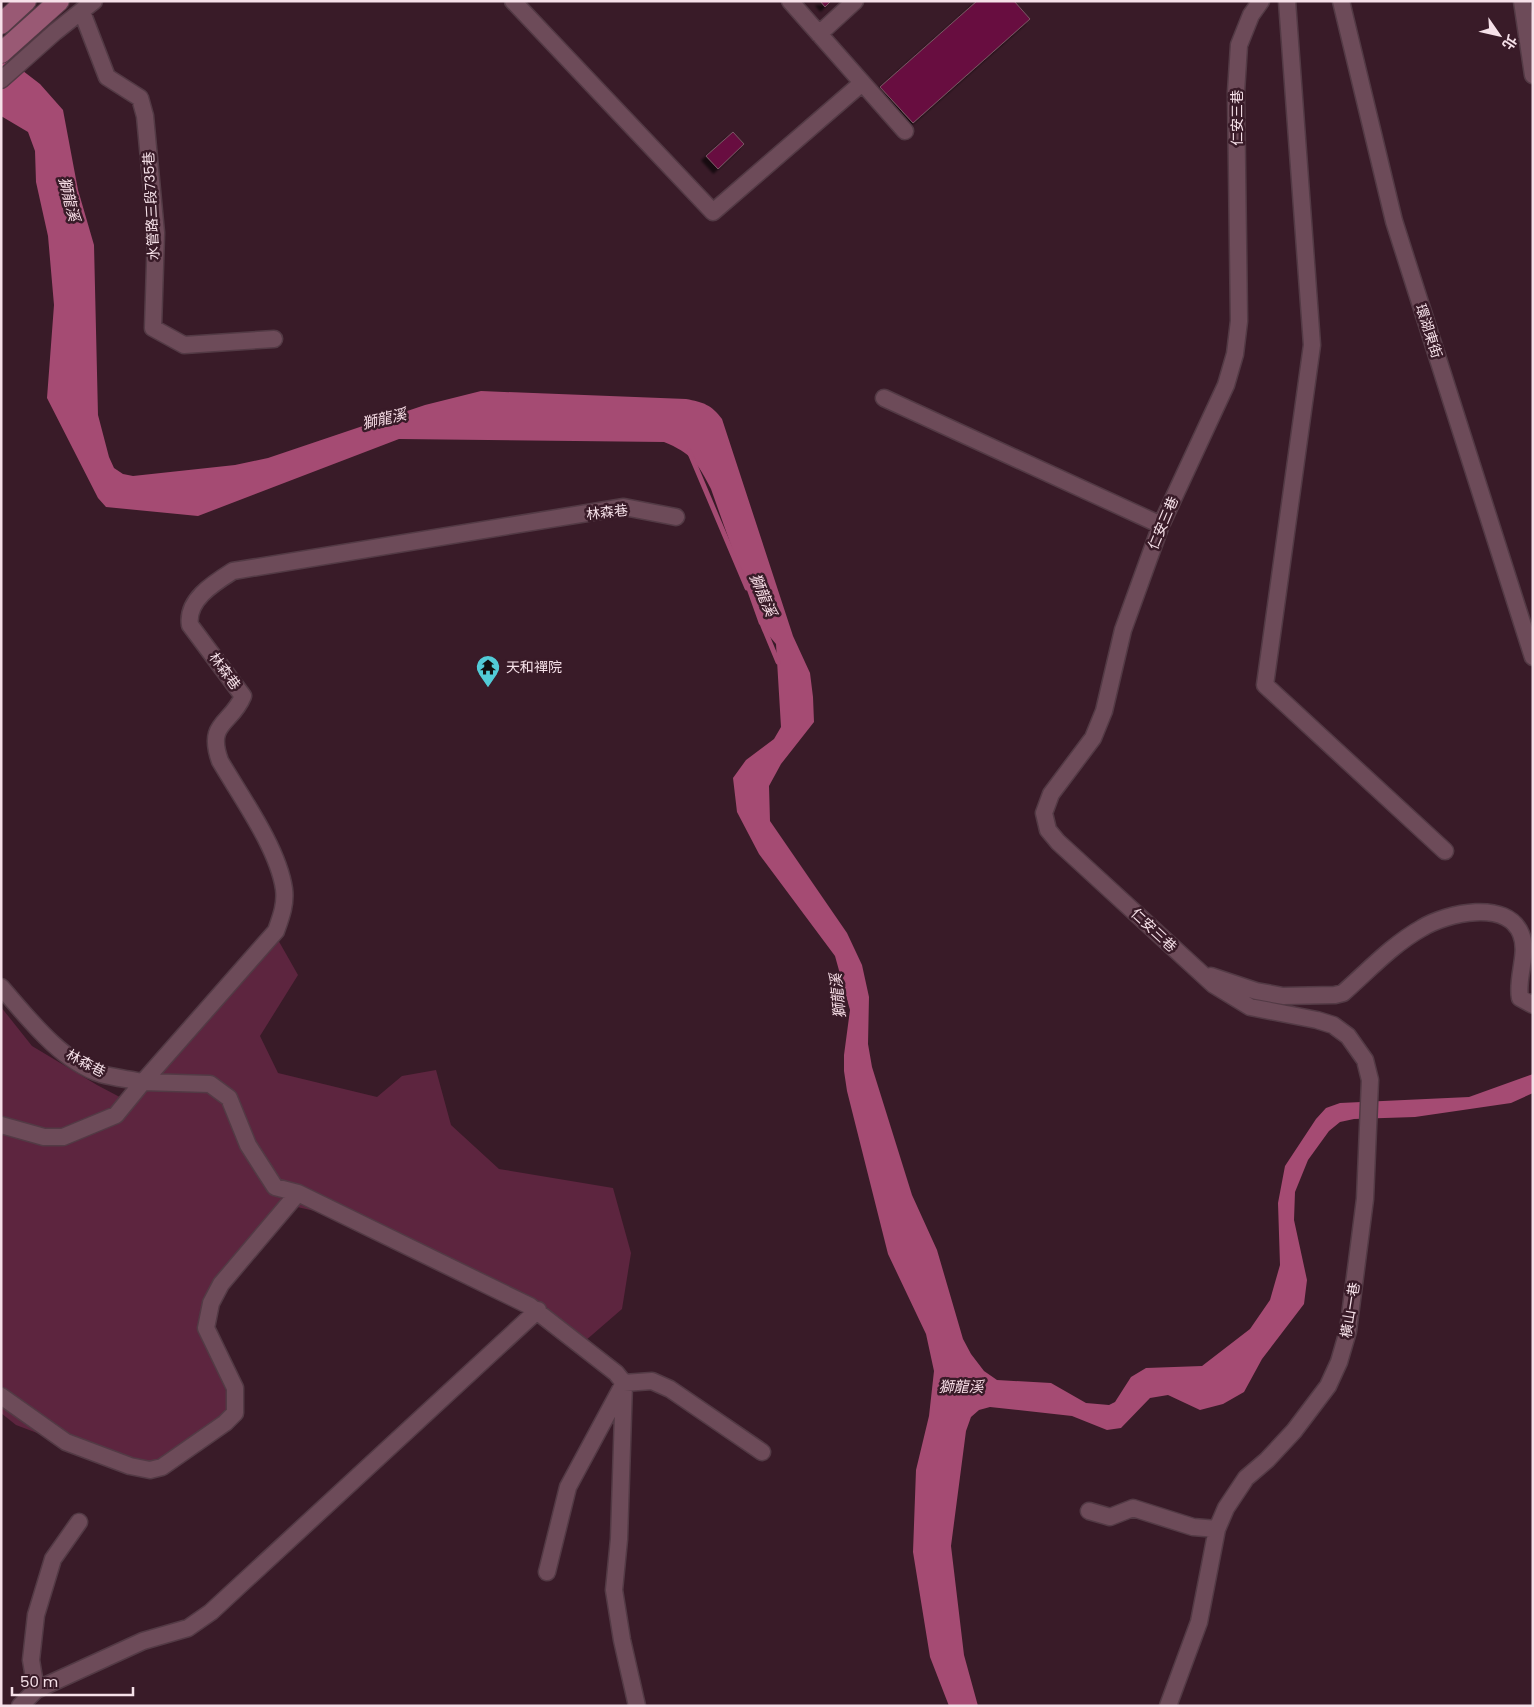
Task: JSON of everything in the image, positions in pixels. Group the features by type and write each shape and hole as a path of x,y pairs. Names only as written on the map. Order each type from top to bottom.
{"main road":[{"path":"1,52 59,1"},
{"path":"1,24 25,3"}],"street":[{"path":"513,1 714,212 862,83"},
{"path":"790,1 905,131"},
{"path":"819,34 855,1"},
{"name":"仁安三巷","path":"1200,972 1058,842 1048,830 1044,813 1052,794 1093,738 1104,710 1123,630 1161,525 1226,385 1235,354 1239,321 1236,92 1238,55 1239,45 1251,16 1261,1"},
{"path":"1287,1 1312,345 1265,685 1445,851"},
{"name":"環湖東街","path":"1341,1 1394,221 1533,658"},
{"path":"1522,1 1533,75"},
{"path":"1,80 54,32 88,7"},
{"name":"水管路三段735巷","path":"88,7 107,77 140,98 145,116 156,233 153,328 184,345 274,339"},
{"path":"884,398 1161,525"},
{"name":"林森巷","path":"1,987 35,1026 68,1055 100,1074 143,1082 269,941 283,914 284,890 276,860 220,761 216,749 216,733 243,696 190,624 189,615 196,602 214,583 233,571 624,507 676,517"},
{"path":"1200,972 1265,993 1283,996 1335,995 1343,993 1394,948 1422,927 1447,917 1483,912 1497,913 1515,924 1521,935 1523,946 1518,990 1520,998 1533,1005"},
{"name":"橫山一巷","path":"1168,1706 1199,1622 1216,1528 1226,1508 1246,1478 1294,1430 1328,1386 1339,1362 1348,1331 1365,1199 1370,1080 1365,1060 1348,1036 1333,1024 1250,1007 1214,985 1200,972"},
{"path":"1,1125 44,1137 63,1138 116,1115 143,1082 210,1084 229,1098 248,1145 275,1188 298,1193 538,1310 616,1373 624,1384 619,1539 614,1590 622,1640 637,1706"},
{"path":"1,1396 66,1442 130,1466 150,1470 162,1467 225,1423 235,1413 237,1401 236,1388 206,1328 210,1303 221,1284 298,1193"},
{"path":"20,1706 36,1690 143,1640 188,1628 211,1612 538,1310"},
{"path":"624,1384 652,1381 670,1390 762,1452"},
{"path":"547,1572 568,1487 624,1384"},
{"path":"1089,1511 1110,1517 1133,1508 1193,1527 1216,1528"},
{"path":"36,1690 31,1660 36,1615 52,1559 79,1522"}],"shaded area":[{"path":"273,931 298,975 260,1036 278,1073 377,1097 402,1076 436,1070 451,1125 499,1169 613,1188 631,1253 622,1309 585,1341 319,1212 280,1203 200,1317 214,1364 239,1419 199,1452 151,1476 16,1425 1,1413 1,1007 32,1046 133,1104"}],"water":[{"name":"獅龍溪","path":"1,54 40,84 63,110 78,190 94,245 98,415 109,457 114,468 123,474 133,476 235,465 268,458 425,405 481,391 686,399 707,405 715,410 722,419 793,636 810,673 813,697 814,722 781,764 769,786 770,821 847,933 862,965 869,997 868,1044 872,1067 912,1195 937,1250 963,1339 971,1354 984,1371 997,1380 1051,1383 1086,1403 1109,1405 1115,1402 1131,1377 1146,1368 1202,1366 1250,1329 1270,1300 1280,1265 1278,1203 1285,1166 1316,1119 1326,1108 1340,1103 1469,1097 1533,1074 1533,1093 1511,1103 1415,1117 1354,1119 1340,1122 1329,1131 1308,1160 1295,1192 1294,1220 1307,1280 1304,1304 1262,1359 1244,1392 1223,1404 1200,1410 1168,1395 1150,1398 1121,1428 1107,1430 1072,1416 990,1407 979,1410 971,1417 966,1431 951,1546 964,1655 978,1706 949,1706 930,1657 913,1552 916,1470 929,1416 934,1371 926,1334 888,1254 847,1091 844,1055 850,1010 835,956 759,854 737,812 733,778 746,760 774,739 781,727 776,644 759,624 711,489 702,472 693,460 681,450 664,442 399,439 198,516 106,507 98,498 47,398 54,305 48,236 36,182 35,151 28,132 1,116"}],"building":[{"path":"820,1 831,1 825,7"},
{"path":"977,1 1014,1 1030,19 913,123 880,87"},
{"path":"733,132 744,144 718,169 706,156"}],"waterway":[{"name":"獅龍溪","path":"689,451 747,588"},
{"name":"獅龍溪","path":"763,626 778,662"}],"place":[{"name":"天和禪院","path":"488,688"}]}
